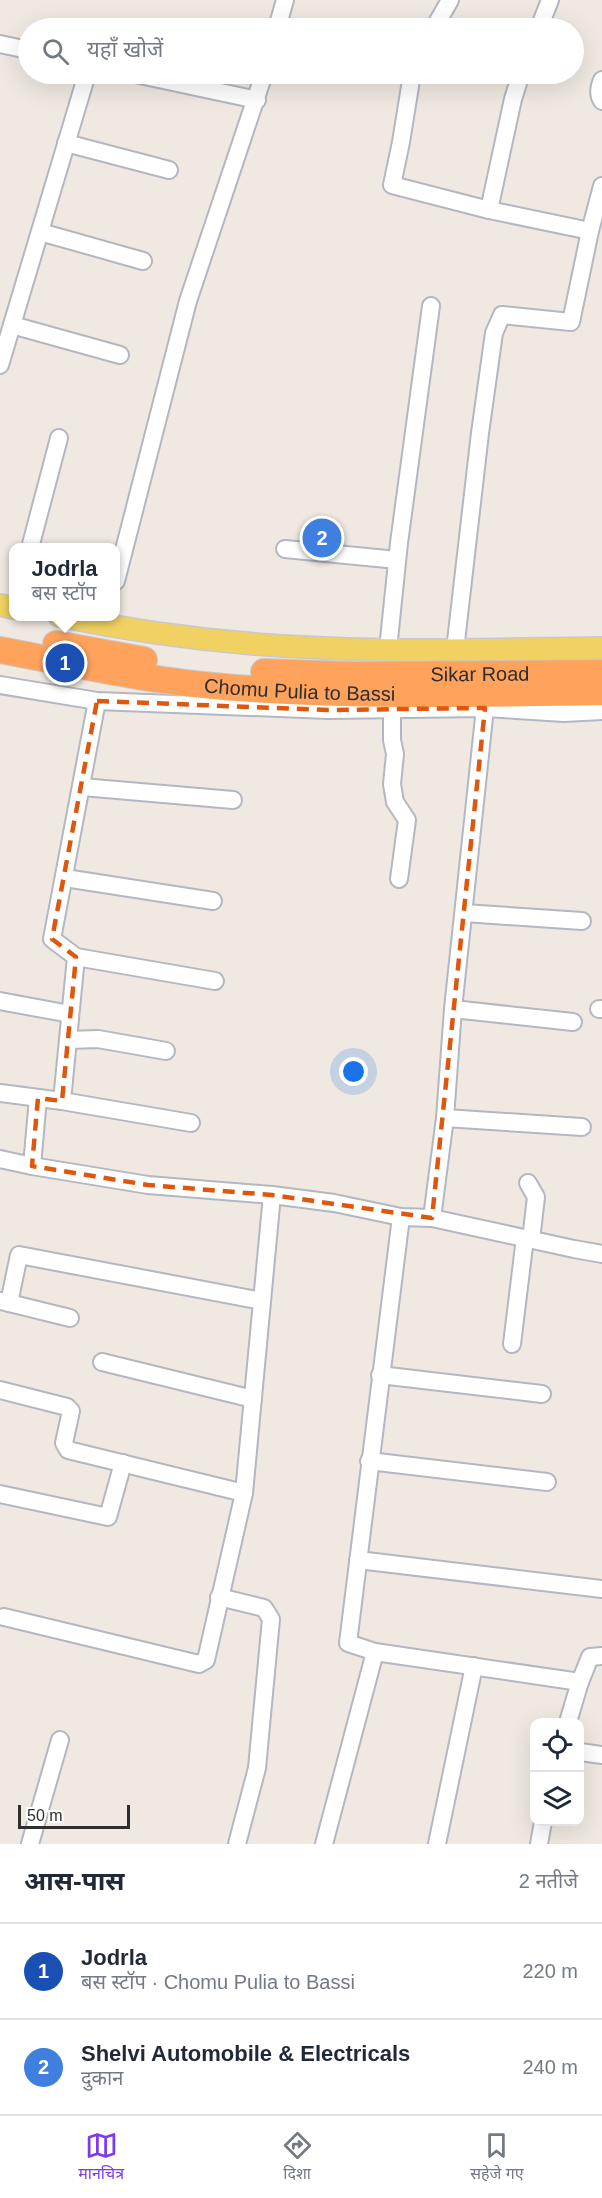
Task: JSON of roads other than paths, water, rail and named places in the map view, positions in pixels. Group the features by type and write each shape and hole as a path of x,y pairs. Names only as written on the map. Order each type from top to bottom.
{"highway":[{"name":"Sikar Road","path":"0,633 135,659 229,670 352,675 602,673"},
{"name":"Chomu Pulia to Bassi","path":"0,650 100,671 223,687 403,695 602,692"}],"main road":[{"path":"106,621 250,644 455,650 602,648"}],"street":[{"path":"280,18 285,0"},
{"path":"440,18 450,0"},
{"path":"543,18 550,0"},
{"path":"0,44 18,48"},
{"path":"602,80 600,97 602,101"},
{"path":"0,365 84,84"},
{"path":"182,84 256,100"},
{"path":"120,564 188,301 261,84"},
{"path":"410,84 392,185 489,210 590,231"},
{"path":"489,210 518,84"},
{"path":"66,143 169,170"},
{"path":"455,650 494,333 502,315 571,322 602,186"},
{"path":"40,232 143,261"},
{"path":"388,649 431,306"},
{"path":"12,325 120,355"},
{"path":"31,543 59,438"},
{"path":"285,549 398,560"},
{"path":"0,685 97,701 328,710 485,708 564,713 602,711"},
{"path":"97,701 52,939 76,957 215,981"},
{"path":"432,1218 445,1118 453,1009 485,708"},
{"path":"392,709 392,740 395,754 392,784 395,802 407,820 399,879"},
{"path":"82,787 233,800"},
{"path":"65,878 213,901"},
{"path":"464,913 582,921"},
{"path":"62,1101 76,957"},
{"path":"0,1001 70,1014"},
{"path":"453,1009 573,1022"},
{"path":"68,1040 98,1039 166,1051"},
{"path":"0,1093 191,1123"},
{"path":"32,1166 38,1098"},
{"path":"445,1118 582,1127"},
{"path":"0,1160 148,1185 272,1195 334,1203 401,1216 432,1218 602,1254"},
{"path":"512,1344 536,1197 528,1183"},
{"path":"4,1617 199,1665 206,1660 243,1493 272,1195"},
{"path":"401,1216 348,1643 375,1652 580,1682"},
{"path":"70,1318 5,1302 19,1255 262,1300"},
{"path":"102,1362 252,1399"},
{"path":"380,1375 542,1395"},
{"path":"0,1390 67,1407 71,1411 64,1443 68,1450 243,1493"},
{"path":"369,1461 546,1482"},
{"path":"0,1494 108,1517 123,1463"},
{"path":"358,1560 602,1588"},
{"path":"219,1597 264,1608 272,1618 257,1768 237,1844"},
{"path":"324,1844 375,1652"},
{"path":"569,1718 590,1657 602,1656"},
{"path":"437,1844 474,1666"},
{"path":"30,1844 60,1740"},
{"path":"584,1753 602,1755"},
{"path":"539,1844 542,1826"}],"place":[{"name":"Shelvi Automobile & Electricals","path":"322,538"},
{"name":"Jodrla","path":"65,663"}]}
